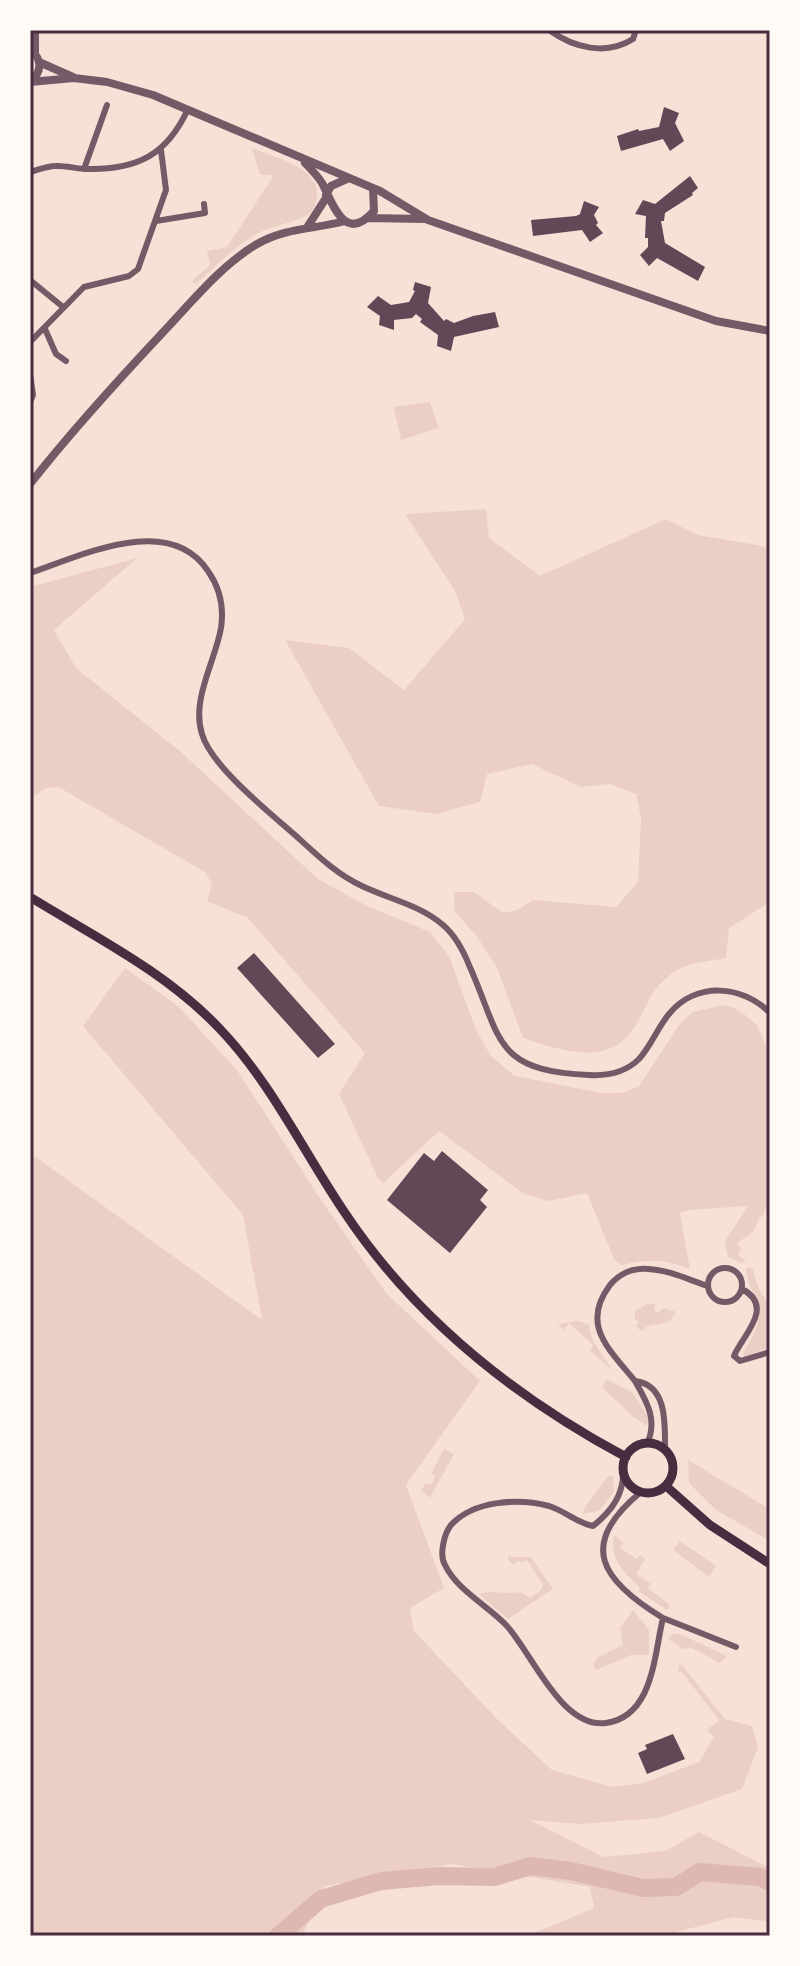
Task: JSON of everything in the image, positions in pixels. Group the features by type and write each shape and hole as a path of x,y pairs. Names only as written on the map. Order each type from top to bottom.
{"main road":[{"path":"30,897 151,970 217,1026 267,1087 345,1214 407,1293 445,1331 519,1390 582,1433 626,1457"},
{"path":"647,1444 660,1446 673,1464 673,1472 666,1486 654,1492 641,1492 629,1485 623,1472 626,1457 638,1445 647,1444"},
{"path":"666,1486 710,1525 770,1564"}],"street":[{"path":"30,81 39,71 35,55 35,30"},
{"path":"549,30 569,43 595,49 620,47 633,39 636,30"},
{"path":"35,55 74,78"},
{"path":"30,81 74,78 135,89 373,189 428,220 716,321 770,331"},
{"path":"84,169 107,105"},
{"path":"30,172 55,166 113,168 161,150 178,131 188,109"},
{"path":"30,342 84,287 134,273 166,190 161,150"},
{"path":"302,160 317,175 335,212 345,221"},
{"path":"308,226 331,186 347,178"},
{"path":"367,218 374,211 373,189"},
{"path":"156,221 205,213 204,204"},
{"path":"30,484 125,373 219,274 258,244 308,226 356,222 367,218 428,220"},
{"path":"30,280 63,307"},
{"path":"45,329 56,354 66,361"},
{"path":"30,374 33,395 30,402"},
{"path":"30,573 106,548 150,540 175,545 206,567 219,593 222,618 201,703 201,731 208,750 280,822 333,869 360,886 419,910 450,931 472,970 495,1032 509,1053 519,1060 569,1073 615,1073 639,1059 670,1012 681,1002 707,992 736,991 760,1003 770,1013"},
{"path":"647,1444 652,1417 635,1381 601,1340 597,1312 609,1287 624,1273 637,1269 668,1273 708,1286"},
{"path":"717,1269 736,1271 742,1279 742,1289 737,1297 729,1301 720,1301 712,1296 708,1286 710,1276 717,1269"},
{"path":"742,1289 749,1293 757,1315 734,1356 740,1361 770,1352"},
{"path":"635,1381 645,1382 654,1390 665,1413 665,1451"},
{"path":"623,1472 624,1486 620,1495 593,1526 580,1524 566,1513 549,1506 500,1502 473,1511 451,1526 443,1545 443,1563 456,1580 508,1627 567,1707 584,1719 604,1723 614,1720 642,1699 651,1675 663,1618"},
{"path":"641,1492 616,1518 602,1548 605,1567 640,1604 663,1618 736,1647"}],"shaded area":[{"path":"252,148 303,170 316,186 315,206 305,216 253,236 196,284 191,282 210,265 207,251 227,247 274,175 260,175"},
{"path":"430,402 439,428 401,440 394,407"},
{"path":"486,509 489,538 540,576 666,519 697,535 768,547 770,539 770,902 729,928 726,958 689,965 668,977 654,991 631,1032 620,1043 594,1052 565,1050 523,1038 497,968 478,938 454,910 454,892 474,892 503,913 517,910 533,900 616,907 638,882 641,818 636,794 610,784 581,787 532,764 487,774 480,802 436,814 379,806 285,640 349,648 404,690 465,619 455,591 405,514"},
{"path":"137,558 54,630 76,668 181,752 318,879 367,906 430,932 449,956 476,1030 491,1056 515,1076 601,1093 623,1093 639,1086 679,1025 693,1012 723,1005 734,1008 757,1025 770,1056 770,1213 765,1209 765,1216 760,1217 753,1232 737,1243 741,1249 738,1255 746,1261 741,1263 728,1257 725,1241 748,1206 680,1213 690,1269 656,1261 622,1265 614,1259 587,1193 549,1201 524,1194 439,1131 383,1183 339,1094 365,1053 248,918 207,901 212,884 205,872 58,787 46,788 30,799 30,587"},
{"path":"125,968 178,1006 237,1070 323,1203 387,1294 480,1381 406,1485 444,1588 410,1608 414,1631 497,1719 552,1770 613,1787 643,1783 699,1762 714,1737 707,1730 719,1720 681,1671 678,1672 679,1665 725,1719 752,1726 758,1747 742,1789 659,1818 580,1824 530,1820 604,1857 665,1851 699,1832 770,1868 770,1922 734,1917 661,1936 534,1936 534,1933 594,1908 590,1887 452,1864 324,1886 302,1936 30,1936 30,1153 262,1320 243,1215 83,1026"},
{"path":"746,1267 753,1269 761,1292 770,1302 770,1347 745,1357 743,1354 756,1330 759,1317"},
{"path":"647,1304 655,1304 654,1310 658,1313 664,1308 676,1312 669,1322 648,1326 641,1331 636,1326 639,1322 635,1319 635,1311"},
{"path":"579,1321 589,1325 592,1339 612,1370 590,1351 593,1345 569,1323 564,1330 558,1324"},
{"path":"606,1379 632,1392 650,1420 646,1425 633,1417 602,1387"},
{"path":"444,1449 454,1454 430,1498 421,1490 426,1483 431,1485 435,1476 431,1474"},
{"path":"688,1460 770,1509 770,1541 716,1510 689,1483"},
{"path":"609,1475 613,1477 614,1492 599,1511 582,1514 585,1507"},
{"path":"614,1535 623,1542 620,1548 637,1559 640,1555 645,1559 636,1574 651,1584 648,1588 670,1605 667,1610 638,1591 640,1588 619,1565 614,1552"},
{"path":"680,1541 716,1566 709,1577 673,1550"},
{"path":"509,1555 531,1557 553,1589 508,1619 479,1594 520,1592 530,1598 543,1585 527,1560 513,1565 508,1560"},
{"path":"633,1610 649,1630 649,1655 631,1655 596,1670 593,1664 598,1657 623,1645 620,1628"},
{"path":"674,1634 727,1656 720,1663 692,1648 683,1649 668,1639"}],"building":[{"path":"664,107 679,113 675,123 684,141 670,151 663,139 621,151 617,136 638,129 659,127"},
{"path":"690,176 698,188 693,195 665,213 664,221 661,221 665,243 705,267 698,281 657,258 649,266 640,255 648,247 648,238 645,238 646,216 635,214 643,200 655,204"},
{"path":"584,201 599,207 594,215 596,225 603,233 590,242 582,230 533,236 531,220 576,216 580,214"},
{"path":"415,282 431,287 428,303 444,321 454,323 495,312 499,327 454,337 451,351 437,346 438,335 420,322 422,319 416,314 412,318 394,320 394,330 379,325 380,316 367,307 378,296 391,305 409,302 415,291"},
{"path":"254,953 335,1044 318,1058 237,968"},
{"path":"442,1151 488,1190 480,1200 487,1207 450,1253 387,1200 424,1153 434,1161"},
{"path":"673,1734 685,1759 647,1774 638,1753 647,1749 645,1745"}],"waterway":[{"path":"278,1936 321,1899 381,1881 440,1876 494,1877 531,1866 571,1871 643,1888 676,1887 700,1872 760,1877 770,1882"}]}
